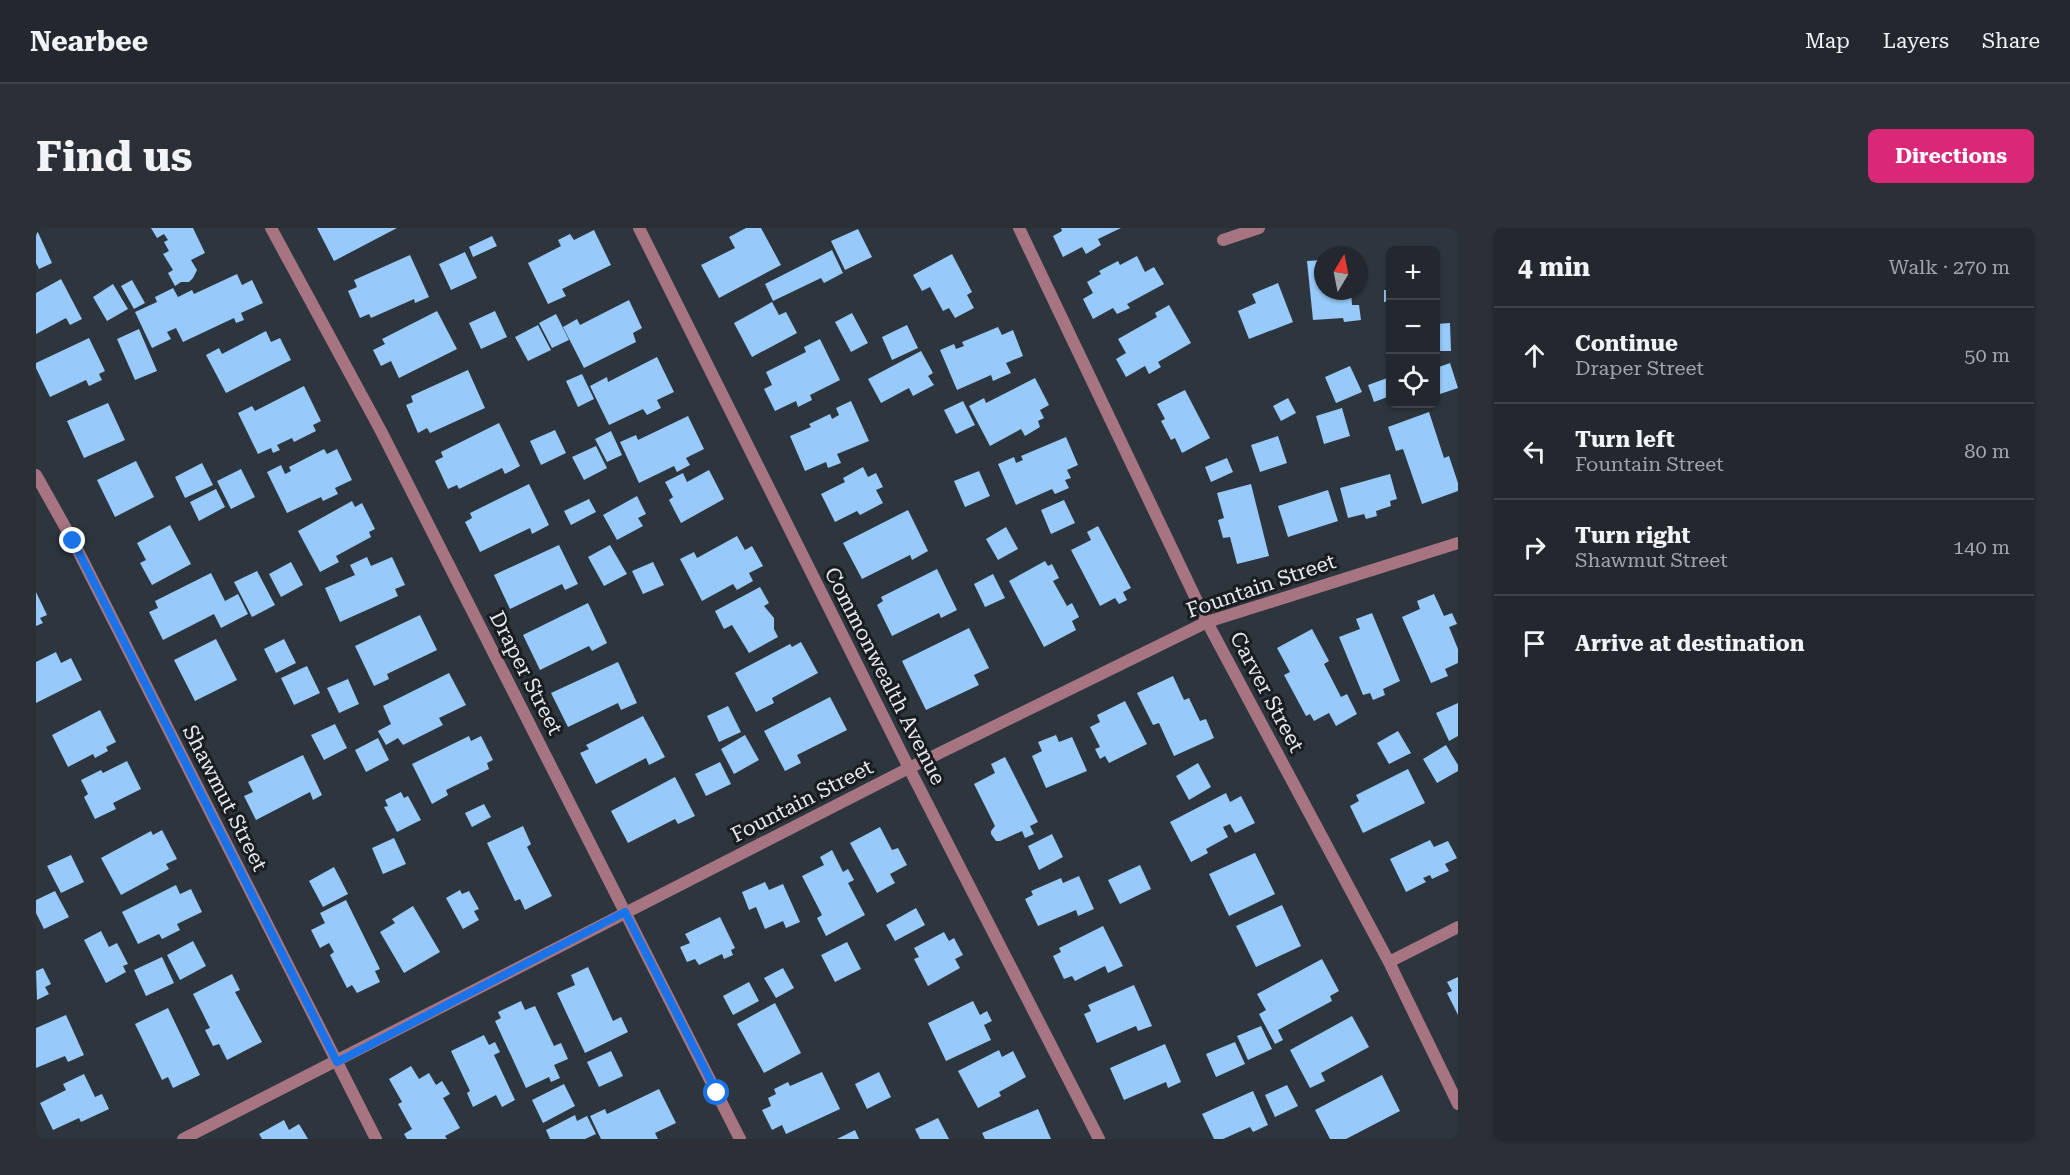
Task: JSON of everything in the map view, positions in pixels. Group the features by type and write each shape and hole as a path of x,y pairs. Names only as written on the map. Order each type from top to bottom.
{"street":[{"name":"Draper Street","path":"271,228 381,431 740,1139"},
{"name":"Commonwealth Avenue","path":"639,228 909,768 1099,1139"},
{"name":"Carver Street","path":"1019,228 1207,622 1389,962 1458,1104"},
{"path":"1223,240 1259,228"},
{"name":"Shawmut Street","path":"36,476 73,541 376,1139"},
{"name":"Fountain Street","path":"183,1139 909,768 1207,622 1458,543"},
{"path":"1389,962 1458,927"}],"building":[{"path":"36,228 52,263 39,269 36,263"},
{"path":"151,228 193,228 205,253 191,260 197,270 189,282 181,282 175,286 168,273 173,270 163,254 169,251 164,242 168,240 164,234 157,238"},
{"path":"317,228 397,228 334,261"},
{"path":"746,228 761,228 781,265 719,298 701,265 735,248 729,237"},
{"path":"1061,228 1121,228 1098,239 1101,245 1086,254 1082,247 1063,257 1053,236 1062,231"},
{"path":"858,229 872,257 845,270 831,241"},
{"path":"594,230 611,265 562,289 566,296 548,304 528,263 561,246 558,240 570,234 574,240"},
{"path":"492,236 497,246 473,257 469,247"},
{"path":"832,250 843,273 824,283 821,278 773,301 765,284"},
{"path":"465,252 477,278 451,290 439,264"},
{"path":"952,254 972,292 967,295 974,308 955,318 949,308 943,311 930,287 922,291 913,275"},
{"path":"410,255 429,297 415,303 414,299 371,318 369,314 360,318 348,291 357,287 354,280"},
{"path":"1137,256 1145,272 1154,267 1164,284 1127,304 1130,308 1117,314 1113,308 1093,319 1083,299 1093,293 1087,282 1101,274 1099,271 1118,261 1120,265"},
{"path":"1307,261 1314,261 1314,300 1352,300 1352,305 1359,305 1361,320 1344,322 1343,318 1313,320"},
{"path":"237,274 242,285 252,280 263,303 241,313 244,320 236,323 234,318 183,342 176,328 167,332 171,339 152,348 135,312 157,302 155,297 173,288 178,297 192,290 194,294"},
{"path":"61,279 82,319 70,325 66,318 36,334 36,293"},
{"path":"132,280 145,303 134,309 121,286"},
{"path":"1278,283 1293,322 1249,339 1238,311 1256,303 1252,294"},
{"path":"113,284 128,309 107,321 93,297"},
{"path":"1384,290 1386,290 1386,302 1384,302"},
{"path":"629,300 642,328 633,333 636,342 584,368 563,327 577,319 580,325"},
{"path":"772,302 779,315 786,312 797,333 752,357 734,323"},
{"path":"1169,305 1191,343 1158,362 1161,367 1149,374 1145,366 1126,377 1116,359 1126,353 1118,339 1157,317 1155,313"},
{"path":"437,311 457,349 399,378 391,361 381,366 373,350 385,344 382,339"},
{"path":"495,311 507,337 481,349 469,323"},
{"path":"852,313 868,343 851,352 835,322"},
{"path":"556,314 569,340 552,348 539,323"},
{"path":"1450,323 1451,351 1440,351 1440,324"},
{"path":"538,325 551,350 528,361 515,337"},
{"path":"907,325 918,348 892,360 882,337"},
{"path":"998,327 1002,335 1013,330 1023,356 1006,363 1011,373 993,381 991,375 957,390 940,350 954,344 956,349 964,346 962,342"},
{"path":"139,329 157,371 135,380 117,339"},
{"path":"266,331 271,342 280,338 291,360 226,393 206,355 219,348 222,354"},
{"path":"89,338 105,371 99,374 102,380 89,386 86,380 50,397 36,368 36,363"},
{"path":"820,339 840,380 810,395 812,400 798,407 796,401 775,411 764,389 772,385 766,372 806,352 804,347"},
{"path":"921,351 933,373 928,376 934,385 913,396 909,388 881,403 868,379"},
{"path":"657,357 674,392 657,400 661,408 647,415 643,409 609,425 590,386 607,377 608,382"},
{"path":"1450,363 1458,388 1440,394 1440,367"},
{"path":"1350,366 1362,392 1336,403 1325,377"},
{"path":"468,370 485,408 430,433 427,428 418,433 406,405 413,402 411,396"},
{"path":"582,374 594,399 578,407 566,381"},
{"path":"1035,378 1049,405 1040,410 1044,418 1038,421 1040,427 1025,436 1021,429 990,446 969,406 984,398 986,403"},
{"path":"1386,378 1386,398 1374,402 1368,385"},
{"path":"304,386 321,421 313,425 316,431 294,442 292,438 277,445 280,450 273,453 271,448 258,454 238,413 252,406 255,411"},
{"path":"1185,390 1210,438 1182,453 1175,438 1171,440 1161,421 1165,419 1157,404"},
{"path":"1288,398 1296,413 1281,421 1273,406"},
{"path":"851,401 869,441 837,454 841,463 828,468 826,462 805,471 790,436 811,427 809,424 830,414 832,419 839,415 836,408"},
{"path":"963,401 975,425 956,434 944,410"},
{"path":"108,403 125,440 84,458 67,421"},
{"path":"1342,408 1350,436 1324,444 1316,416"},
{"path":"1429,412 1444,458 1449,456 1458,483 1458,491 1422,504 1403,449 1396,451 1388,427"},
{"path":"688,416 704,449 686,458 690,465 677,472 674,466 639,483 620,442 636,435 638,440"},
{"path":"499,423 520,466 505,474 502,468 459,489 457,485 448,489 435,461 443,457 441,452"},
{"path":"555,430 566,453 541,465 530,441"},
{"path":"611,431 622,455 607,462 595,439"},
{"path":"1278,436 1287,463 1260,472 1251,445"},
{"path":"1066,437 1078,465 1067,470 1071,478 1065,480 1069,488 1055,494 1052,489 1016,505 998,464 1014,457 1016,463 1023,460 1021,456"},
{"path":"596,446 607,468 584,480 572,457"},
{"path":"324,449 327,454 337,449 352,480 335,488 338,494 323,501 321,497 287,513 267,472 281,465 285,474 291,471 289,467"},
{"path":"1227,458 1233,472 1211,482 1205,467"},
{"path":"136,461 154,497 115,517 97,480"},
{"path":"202,463 213,485 185,498 175,477"},
{"path":"863,467 868,477 876,473 883,487 876,490 883,503 860,515 857,511 835,522 821,494 845,482 843,478"},
{"path":"241,469 255,497 231,509 217,481"},
{"path":"709,470 724,499 681,523 669,500 673,497 665,482 683,473 687,482"},
{"path":"979,471 990,496 965,507 954,481"},
{"path":"1390,474 1397,499 1390,501 1391,506 1376,511 1377,516 1366,519 1364,514 1348,518 1340,488"},
{"path":"529,484 549,525 532,534 530,528 480,552 465,522 472,518 470,513"},
{"path":"1251,484 1269,556 1237,564 1230,537 1223,538 1218,520 1224,518 1217,493"},
{"path":"216,489 225,507 199,521 190,502"},
{"path":"1328,490 1338,521 1288,537 1278,506"},
{"path":"637,496 646,514 638,518 643,526 617,540 603,515"},
{"path":"589,499 596,512 571,525 564,511"},
{"path":"1064,500 1075,523 1051,534 1041,510"},
{"path":"352,501 355,507 362,503 375,529 369,532 371,537 336,556 339,562 320,572 298,531"},
{"path":"908,510 928,551 912,560 910,555 862,579 843,543"},
{"path":"170,525 191,564 152,585 140,563 146,560 137,543"},
{"path":"1098,526 1131,588 1123,592 1127,600 1119,604 1115,598 1100,606 1071,550 1091,540 1087,532"},
{"path":"1006,527 1018,549 998,560 986,539"},
{"path":"737,536 745,550 752,546 763,566 749,573 753,581 737,590 733,584 702,601 680,559 694,552 697,558"},
{"path":"559,545 578,584 565,590 562,584 510,609 494,575"},
{"path":"610,545 627,574 604,586 588,557"},
{"path":"367,557 371,566 392,557 405,585 395,589 398,596 340,622 325,588 355,575 350,565"},
{"path":"1045,561 1048,566 1052,564 1059,578 1053,581 1067,606 1072,603 1079,617 1072,621 1076,630 1044,647 1009,581"},
{"path":"291,562 303,585 281,597 269,574"},
{"path":"653,562 664,585 643,594 632,571"},
{"path":"937,569 957,610 941,618 939,613 892,636 877,605 883,601 881,597"},
{"path":"257,571 275,605 252,617 234,582"},
{"path":"211,573 225,601 238,594 248,614 221,628 214,614 163,640 149,612 158,608 155,601"},
{"path":"993,574 1005,598 985,607 974,584"},
{"path":"760,587 769,603 764,606 774,618 774,629 778,637 749,653 732,625 724,629 715,611"},
{"path":"36,592 47,615 40,618 43,623 36,626"},
{"path":"1434,594 1444,616 1452,613 1457,624 1449,627 1458,649 1458,663 1445,669 1448,676 1431,683 1402,617 1420,609 1417,601"},
{"path":"588,603 607,643 592,651 589,646 540,670 523,635"},
{"path":"1372,613 1400,681 1383,689 1385,695 1373,700 1370,693 1363,695 1339,637 1360,629 1356,619"},
{"path":"420,615 437,650 387,674 389,679 374,686 355,646"},
{"path":"969,628 989,668 974,675 979,685 926,710 902,661"},
{"path":"1312,629 1329,661 1324,664 1341,697 1347,694 1357,714 1336,726 1329,713 1314,721 1310,714 1306,716 1284,675 1290,672 1277,648"},
{"path":"216,639 237,680 195,701 174,660"},
{"path":"284,639 296,663 276,673 264,649"},
{"path":"801,642 818,673 772,698 774,703 756,712 735,673 790,644 792,647"},
{"path":"56,652 61,663 71,658 82,680 36,703 36,662"},
{"path":"618,662 637,703 621,710 618,703 568,727 551,693"},
{"path":"307,666 320,693 294,705 281,678"},
{"path":"449,673 466,705 439,718 443,725 403,745 398,738 386,745 378,731 391,724 383,706"},
{"path":"1173,676 1184,700 1189,698 1200,721 1206,719 1214,738 1174,756 1159,723 1153,725 1137,693"},
{"path":"348,679 359,704 339,713 327,688"},
{"path":"830,697 847,730 797,755 801,763 785,771 764,731"},
{"path":"1125,701 1147,744 1109,763 1105,756 1100,759 1095,749 1100,747 1090,727 1100,722 1097,715"},
{"path":"1458,703 1458,736 1449,741 1436,713"},
{"path":"728,706 741,732 719,742 707,716"},
{"path":"100,710 116,742 106,747 108,751 95,758 93,754 68,767 52,735"},
{"path":"643,716 665,757 649,765 646,758 596,784 580,753 589,749 586,745"},
{"path":"335,724 347,748 324,760 311,735"},
{"path":"1398,731 1411,753 1389,764 1377,743"},
{"path":"745,735 759,760 734,774 721,749"},
{"path":"1056,735 1059,742 1072,737 1087,771 1046,788 1032,756 1042,751 1038,742"},
{"path":"469,736 471,741 481,736 493,760 487,763 489,769 446,790 448,795 432,804 412,764"},
{"path":"378,738 389,760 366,772 355,750"},
{"path":"1446,745 1458,765 1458,771 1437,783 1423,759"},
{"path":"303,755 322,795 313,800 310,792 256,820 244,796 253,792 248,782"},
{"path":"1005,757 1038,822 1030,826 1034,834 1025,838 1022,831 996,841 991,834 995,826 974,784 995,773 991,764"},
{"path":"127,761 141,789 113,803 116,809 95,819 84,797 88,794 81,780 101,770 103,773"},
{"path":"720,762 731,784 706,796 695,774"},
{"path":"1198,763 1211,787 1189,800 1176,776"},
{"path":"1408,769 1425,803 1363,833 1350,806 1359,801 1356,795"},
{"path":"675,777 695,816 678,824 675,819 628,843 611,811"},
{"path":"401,792 404,798 408,796 421,820 397,832 384,807 388,806 385,800"},
{"path":"1226,793 1230,802 1241,796 1255,823 1235,833 1230,824 1223,827 1228,837 1206,849 1208,853 1191,862 1170,822"},
{"path":"484,804 491,817 472,827 465,813"},
{"path":"523,826 531,844 527,847 552,896 525,910 520,899 515,901 487,843"},
{"path":"880,827 892,850 898,848 907,865 890,874 895,883 877,893 850,843"},
{"path":"162,830 177,859 166,864 169,869 121,895 101,858 151,831 153,835"},
{"path":"1052,834 1063,857 1039,870 1028,846"},
{"path":"394,838 406,864 383,874 372,848"},
{"path":"1430,840 1434,847 1448,841 1457,858 1445,864 1449,871 1432,879 1430,875 1423,878 1426,882 1406,892 1390,859"},
{"path":"832,850 843,872 848,869 854,880 848,883 865,915 826,936 817,918 822,915 802,876 824,865 820,857"},
{"path":"1255,853 1275,894 1229,916 1209,874"},
{"path":"71,855 84,882 61,893 47,866"},
{"path":"1140,865 1151,889 1120,904 1108,880"},
{"path":"334,867 348,894 323,907 309,881"},
{"path":"1079,876 1094,909 1078,916 1076,910 1038,926 1025,899 1033,895 1031,891 1061,878 1063,883"},
{"path":"765,882 769,890 783,884 800,922 786,928 783,921 765,929 756,907 749,910 742,892"},
{"path":"176,885 180,894 191,889 202,912 177,924 180,930 162,939 159,934 138,944 122,912"},
{"path":"460,890 462,894 469,891 479,909 474,911 479,920 463,929 446,898"},
{"path":"55,891 69,917 44,929 36,913 36,900"},
{"path":"346,900 380,969 375,971 380,982 357,993 352,985 347,988 330,955 334,952 329,943 320,948 311,930 325,923 320,913"},
{"path":"1282,905 1301,946 1256,967 1236,926"},
{"path":"413,906 440,952 404,973 380,932 395,923 392,919"},
{"path":"916,908 925,925 895,941 886,925"},
{"path":"720,917 735,948 731,950 733,955 724,959 722,954 699,965 695,959 687,962 680,947 690,943 685,934"},
{"path":"1103,926 1123,966 1108,973 1105,966 1075,981 1072,976 1064,979 1053,956 1061,952 1059,948"},
{"path":"101,931 109,947 117,943 128,964 123,966 126,972 106,983 84,940"},
{"path":"944,932 949,941 954,938 963,955 955,959 960,968 928,986 914,959 919,957 914,948"},
{"path":"193,941 206,966 180,980 167,955"},
{"path":"847,942 861,969 835,982 821,955"},
{"path":"162,957 174,983 146,996 134,970"},
{"path":"1322,959 1339,991 1330,996 1332,1001 1278,1030 1283,1040 1275,1044 1259,1014 1266,1010 1257,994"},
{"path":"588,967 613,1021 621,1017 628,1032 585,1053 557,993 575,985 571,975"},
{"path":"43,968 51,984 45,987 49,994 37,1000 36,971"},
{"path":"783,968 794,988 776,998 764,978"},
{"path":"232,974 240,990 235,992 262,1042 227,1060 219,1044 213,1046 205,1030 210,1028 193,994"},
{"path":"1458,977 1458,1015 1447,993 1452,991 1447,982"},
{"path":"749,982 759,1001 733,1015 723,996"},
{"path":"1134,985 1152,1026 1138,1031 1136,1026 1097,1043 1084,1014 1091,1011 1088,1005"},
{"path":"521,1001 525,1010 535,1006 554,1046 561,1043 568,1059 554,1065 560,1078 551,1082 549,1077 526,1088 495,1021 501,1018 498,1012"},
{"path":"973,1001 980,1015 987,1011 992,1021 984,1025 991,1040 946,1061 928,1023"},
{"path":"775,1003 801,1053 764,1073 737,1024"},
{"path":"168,1008 200,1075 173,1088 168,1077 162,1080 135,1024"},
{"path":"66,1015 84,1055 68,1062 65,1056 36,1068 36,1028"},
{"path":"1352,1016 1369,1047 1321,1073 1325,1081 1310,1088 1290,1050"},
{"path":"1261,1026 1272,1049 1248,1060 1237,1036"},
{"path":"484,1035 489,1045 495,1042 500,1052 494,1055 515,1100 502,1107 496,1095 473,1107 467,1093 470,1091 451,1051"},
{"path":"1235,1042 1245,1064 1216,1077 1206,1054"},
{"path":"1165,1044 1181,1082 1168,1088 1166,1082 1124,1100 1110,1068"},
{"path":"999,1050 1002,1057 1013,1051 1026,1077 999,1092 1001,1096 978,1108 958,1071"},
{"path":"611,1051 623,1076 599,1087 587,1062"},
{"path":"411,1066 419,1079 429,1073 436,1085 442,1081 450,1094 443,1098 460,1128 445,1136 447,1139 407,1139 404,1134 412,1129 398,1104 402,1102 389,1079"},
{"path":"822,1072 840,1109 786,1134 782,1125 772,1130 762,1110 771,1106 768,1098 776,1094 774,1089 788,1082 790,1086"},
{"path":"879,1072 891,1097 867,1109 855,1084"},
{"path":"84,1074 95,1097 102,1094 109,1109 81,1122 79,1118 53,1130 40,1103 66,1090 63,1084"},
{"path":"1382,1075 1400,1111 1346,1139 1330,1139 1315,1110"},
{"path":"564,1084 575,1106 543,1123 532,1100"},
{"path":"1287,1085 1298,1106 1275,1117 1265,1095"},
{"path":"659,1089 676,1123 655,1133 658,1139 601,1139 590,1116 605,1109 607,1114"},
{"path":"1253,1091 1268,1125 1253,1132 1250,1127 1223,1139 1214,1139 1202,1114"},
{"path":"1038,1109 1051,1139 985,1139 982,1133"},
{"path":"575,1115 577,1121 587,1116 596,1134 585,1139 550,1139 546,1130"},
{"path":"938,1118 949,1139 920,1139 915,1129"},
{"path":"284,1120 289,1130 299,1124 308,1139 262,1139 259,1134"},
{"path":"855,1130 859,1139 837,1139"}],"route":[{"path":"73,541 337,1062 625,912 717,1093"}]}
